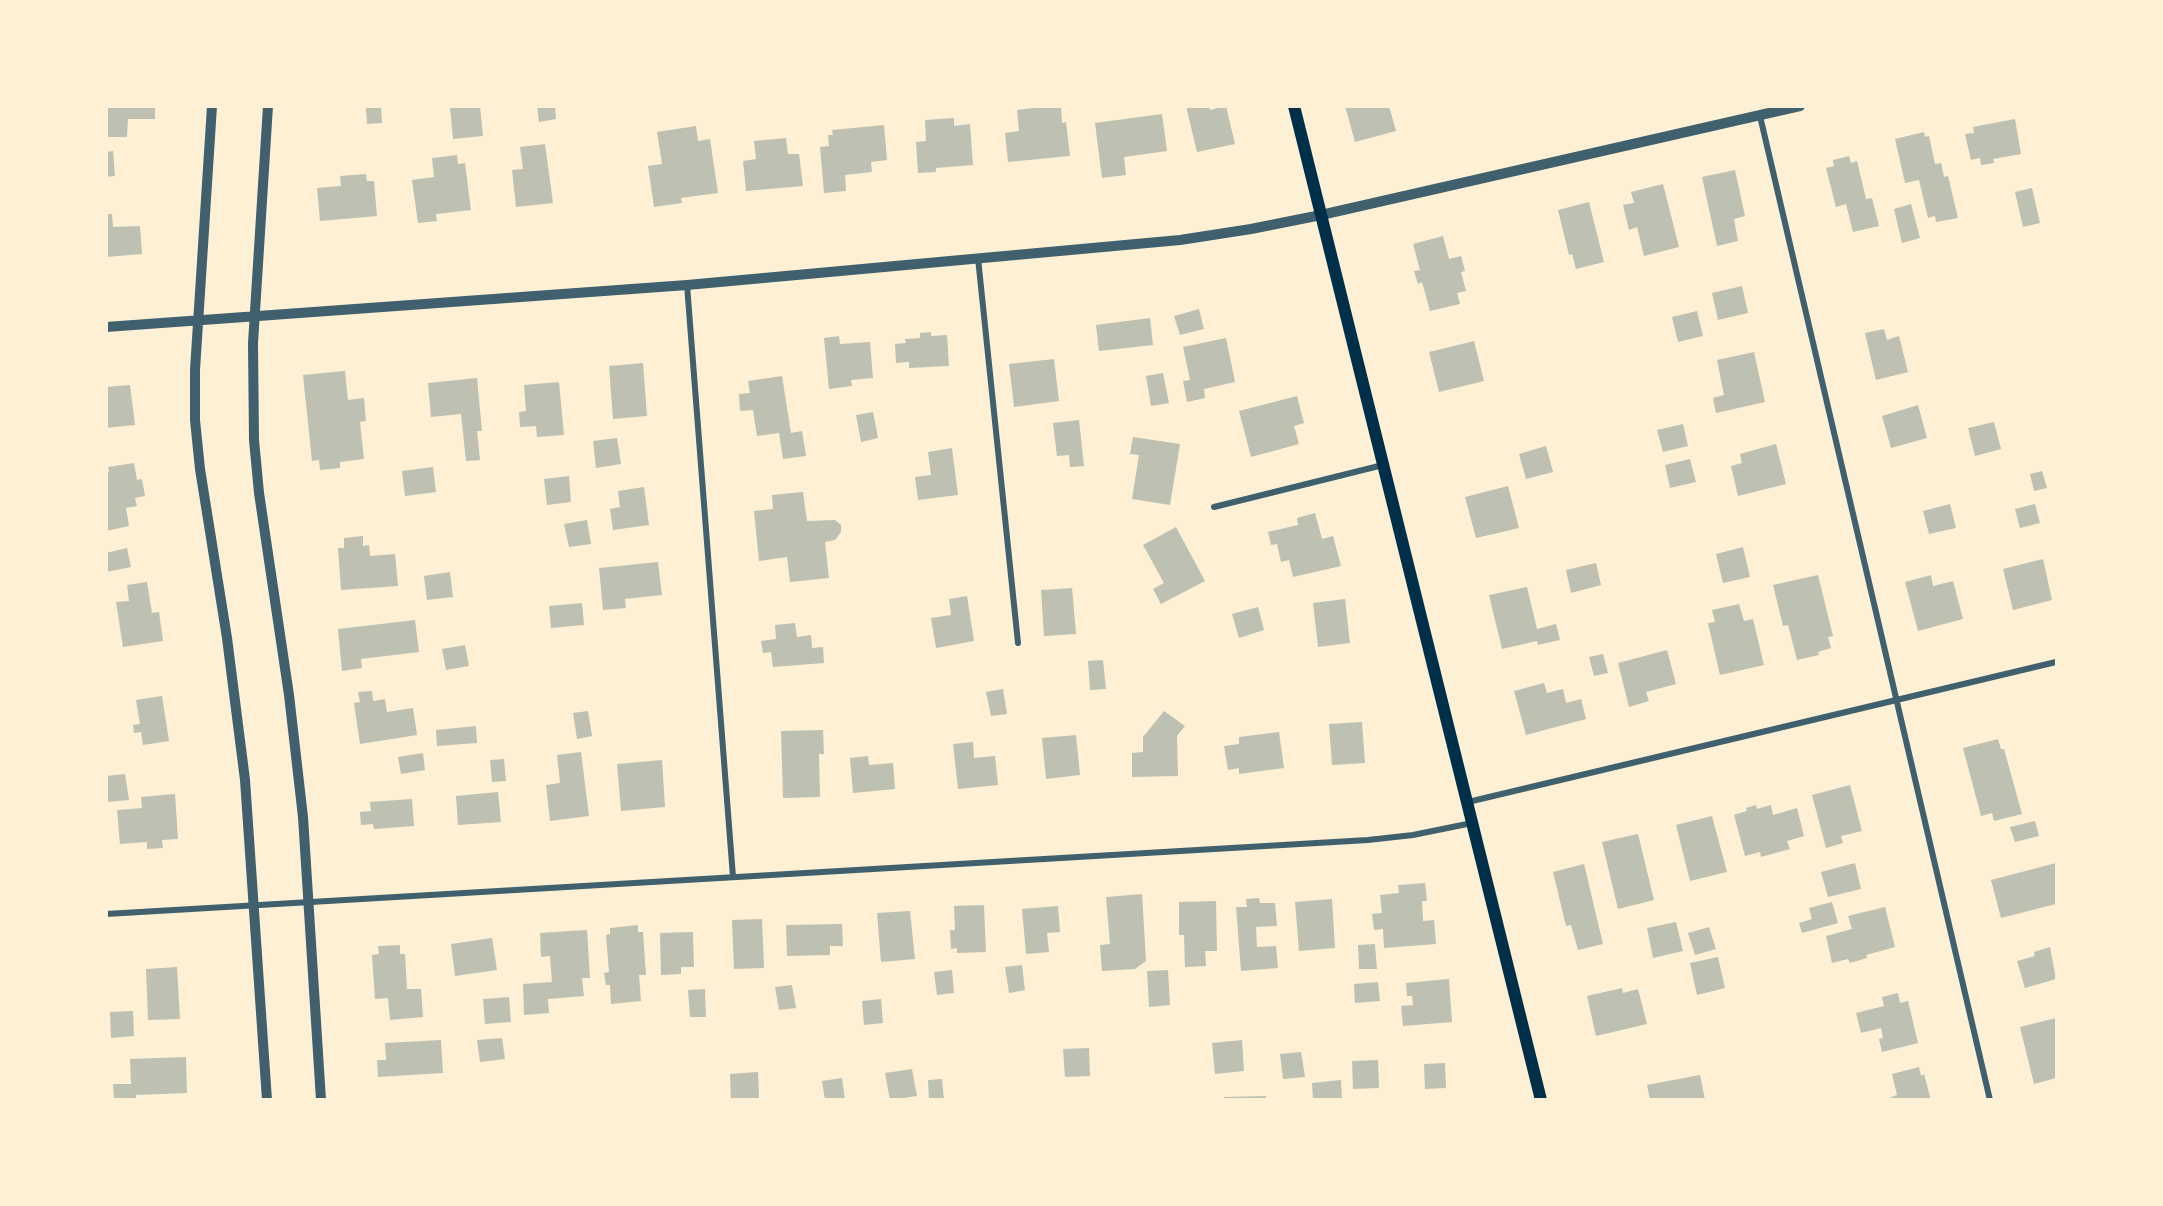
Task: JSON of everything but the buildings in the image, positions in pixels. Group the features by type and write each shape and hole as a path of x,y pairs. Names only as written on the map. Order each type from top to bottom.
{"main road":[{"path":"1294,106 1541,1100"}],"street":[{"path":"212,106 195,379 197,444 227,638 241,750 255,905 267,1100"},
{"path":"268,106 252,375 256,468 291,705 309,902 321,1100"},
{"path":"106,327 687,285 1180,240 1321,215 1800,106"},
{"path":"1760,116 1990,1100"},
{"path":"978,258 1018,643"},
{"path":"687,285 733,877"},
{"path":"1214,507 1383,465"},
{"path":"1467,802 2056,662"},
{"path":"106,914 1368,840 1413,835 1472,823"}]}
